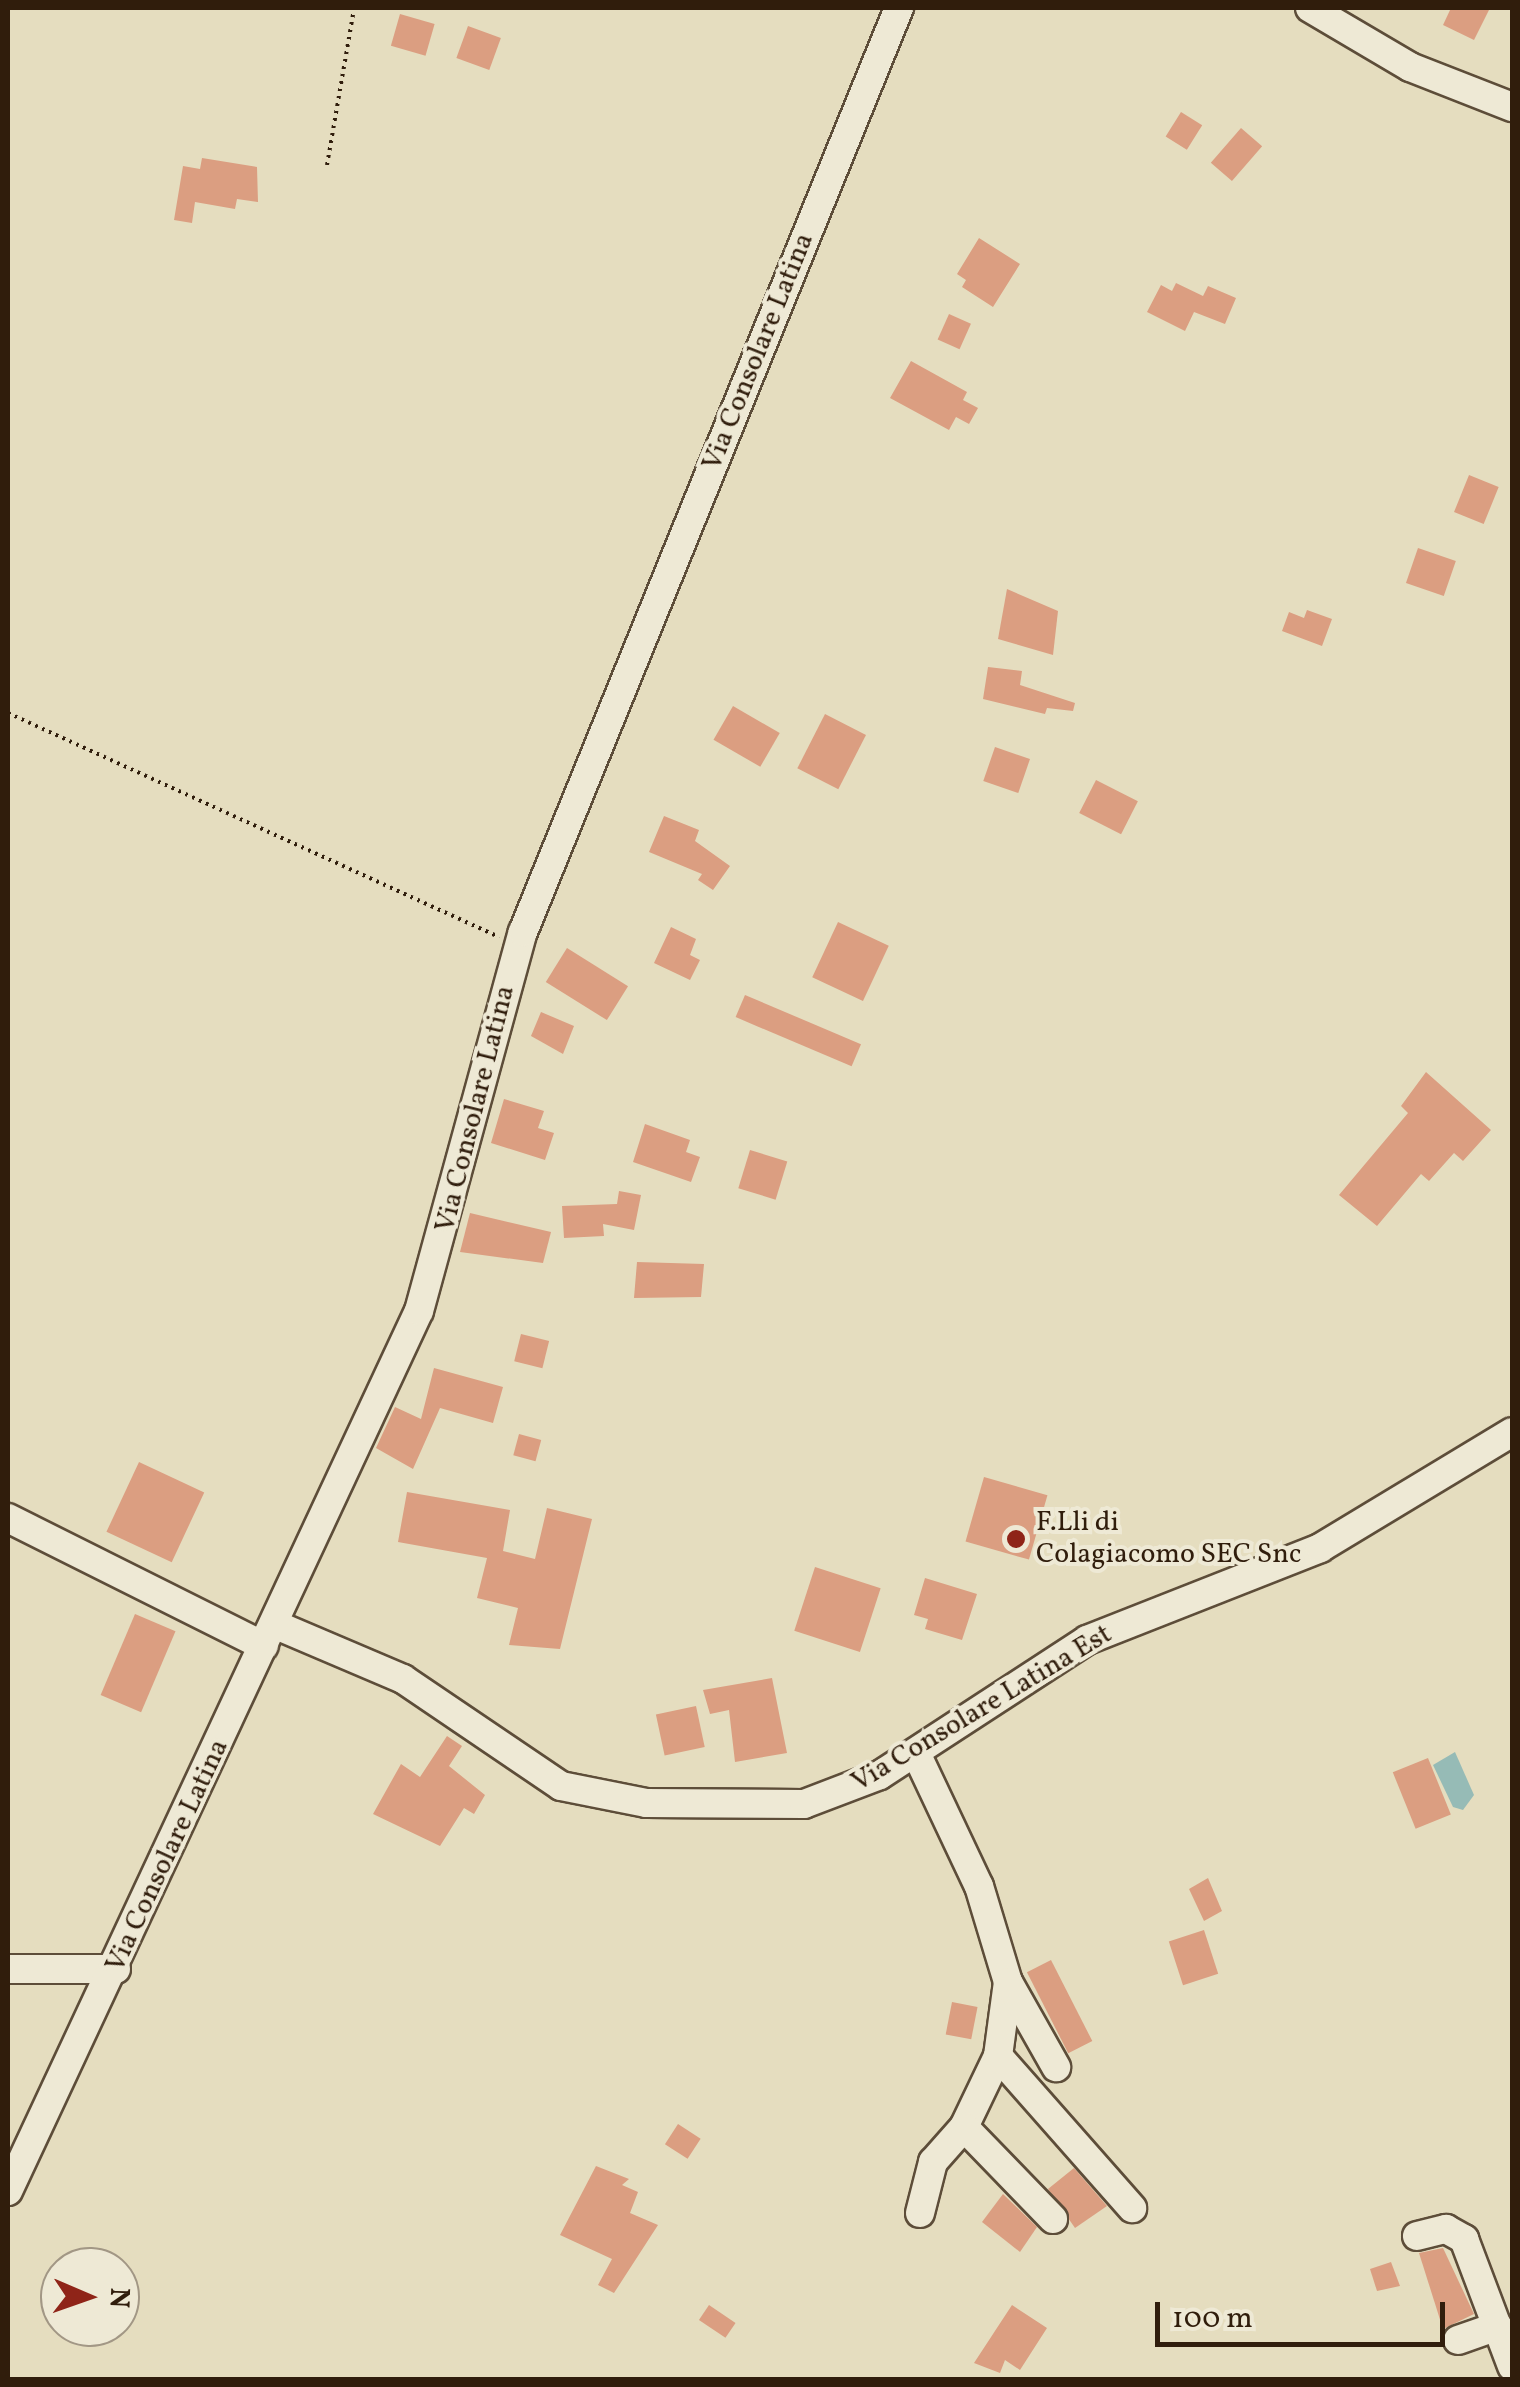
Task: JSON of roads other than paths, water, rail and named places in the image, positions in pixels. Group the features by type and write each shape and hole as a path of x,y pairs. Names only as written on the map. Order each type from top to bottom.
{"street":[{"name":"Via Consolare Latina","path":"8,2191 116,1969 428,1288 518,946 898,8"},
{"path":"1310,8 1410,67 1512,106"},
{"name":"Via Consolare Latina Est","path":"8,1518 269,1635 410,1683 536,1774 608,1798 734,1808 804,1804 865,1783 1087,1640 1320,1548 1512,1432"},
{"path":"916,1753 979,1886 1008,1982 1056,2066"},
{"path":"8,1969 116,1969"},
{"path":"920,2213 933,2162 964,2126 998,2056 1008,1982"},
{"path":"998,2056 1132,2208"},
{"path":"964,2126 1053,2219"},
{"path":"1417,2236 1446,2229 1464,2240 1512,2366"},
{"path":"1458,2340 1498,2326"}],"water":[{"path":"1455,1752 1474,1795 1463,1810 1453,1807 1433,1765"}],"place":[{"name":"F.Lli di Colagiacomo SEC Snc","path":"1016,1539"}]}
